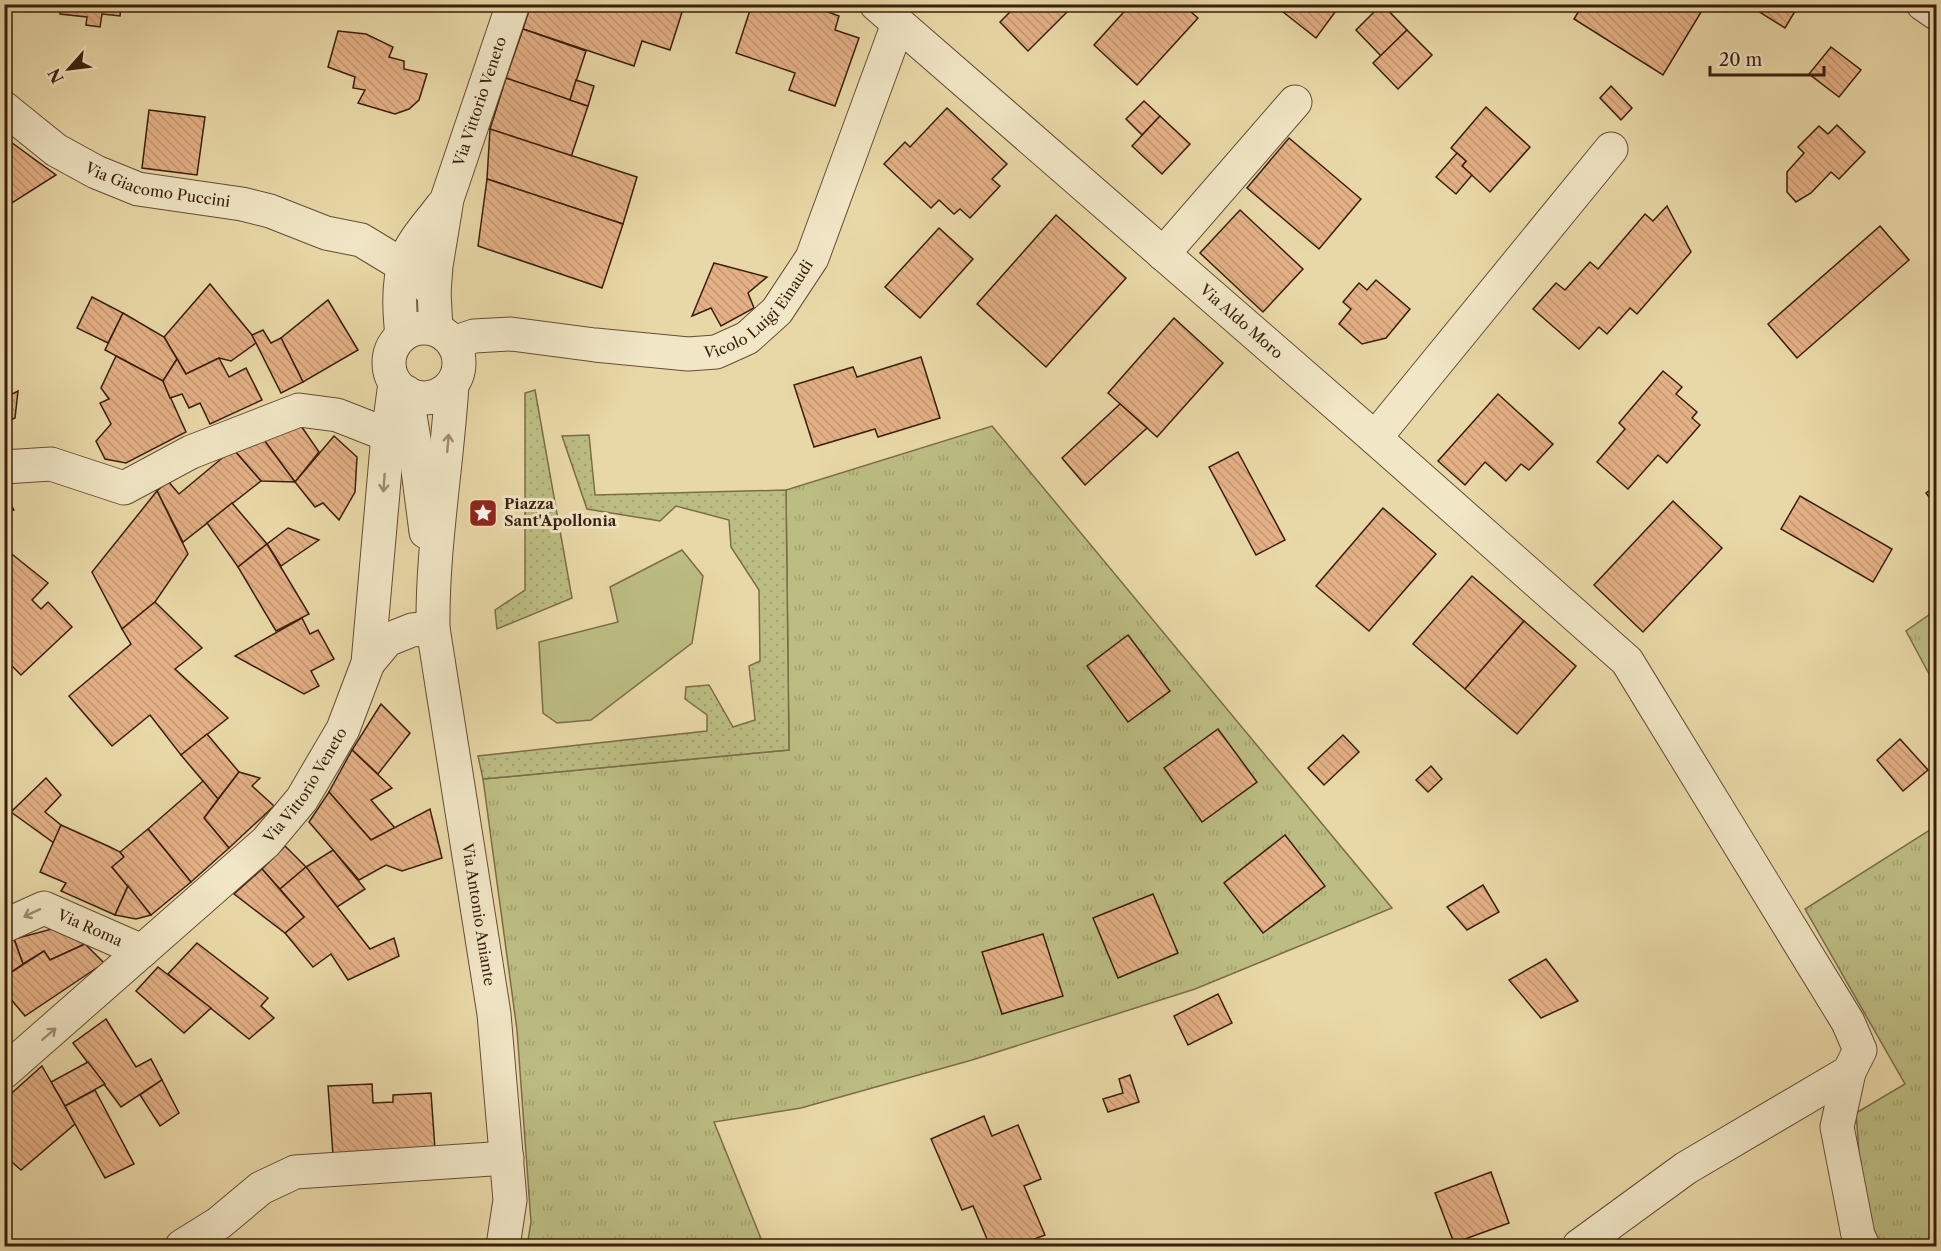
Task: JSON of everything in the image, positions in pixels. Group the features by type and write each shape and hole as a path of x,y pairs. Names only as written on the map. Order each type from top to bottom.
{"street":[{"name":"Via Vittorio Veneto","path":"447,199 513,4"},
{"path":"1923,4 1936,13"},
{"name":"Via Aldo Moro","path":"887,14 1375,438 1627,661 1848,1022 1860,1050 1849,1072 1837,1127 1858,1235 1863,1246"},
{"name":"Vicolo Luigi Einaudi","path":"400,320 408,332 422,328 444,336 510,334 688,354 716,352 747,338 777,311 812,258 887,14"},
{"path":"1163,254 1295,102"},
{"name":"Via Giacomo Puccini","path":"4,108 56,150 96,172 138,189 242,204 326,233"},
{"path":"1375,438 1611,149"},
{"path":"433,584 414,439 400,388 389,367 389,357 396,341 400,320 404,266 409,251 447,199"},
{"path":"433,584 452,385 457,375 459,361 458,351 444,336 434,292 447,199"},
{"path":"326,233 361,240 404,266 434,292"},
{"path":"326,233 370,264 385,281 400,320"},
{"path":"400,388 412,396 426,398 440,394 452,385"},
{"name":"Via Vittorio Veneto","path":"4,1072 266,842 302,799 343,729 368,663 377,581 388,435 400,388"},
{"path":"4,467 51,464 124,488 191,452 299,410 337,415 388,435"},
{"name":"Via Antonio Aniante","path":"433,584 433,628 494,1014 510,1200 503,1246"},
{"path":"368,663 387,640 412,630 433,628"},
{"name":"Via Roma","path":"4,926 44,908 142,951"},
{"path":"1579,1246 1686,1168 1849,1072"},
{"path":"182,1246 219,1223 261,1188 295,1172 507,1158"}],"green space":[{"path":"535,390 572,598 497,629 495,610 525,590 525,393"},
{"path":"992,426 1392,908 1195,989 972,1060 801,1108 714,1122 764,1246 527,1246 531,1222 517,1030 483,779 789,750 786,490"},
{"path":"589,435 595,495 786,490 789,750 483,779 478,756 707,731 707,715 685,699 686,687 709,685 733,727 755,720 749,666 760,661 759,590 731,547 729,520 676,506 660,521 587,509 562,436"},
{"path":"682,550 703,576 692,643 591,720 557,723 543,713 539,642 618,622 610,587"},
{"path":"1936,610 1936,687 1906,631"},
{"path":"1936,826 1936,1246 1880,1246 1873,1231 1864,1198 1856,1113 1905,1084 1805,909"}],"building":[{"path":"61,4 121,4 120,16 102,14 100,27 86,25 87,17 60,14"},
{"path":"531,4 680,4 684,6 670,50 642,41 634,66 523,29"},
{"path":"752,4 806,4 839,16 835,30 859,38 835,106 789,90 795,73 736,53"},
{"path":"1018,4 1061,4 1068,11 1028,51 1000,22"},
{"path":"1131,4 1182,4 1198,18 1137,85 1094,45"},
{"path":"1273,4 1341,4 1316,38"},
{"path":"1382,4 1407,30 1381,56 1356,30"},
{"path":"1583,4 1706,4 1663,75 1574,19"},
{"path":"1755,4 1791,4 1797,8 1785,28 1753,8"},
{"path":"523,29 586,51 570,100 506,78"},
{"path":"1407,30 1432,55 1398,89 1373,63"},
{"path":"338,31 366,34 393,47 389,57 404,61 404,69 427,74 419,100 409,109 395,114 358,103 365,90 353,88 355,77 328,67"},
{"path":"1831,47 1861,70 1839,97 1809,74"},
{"path":"506,78 588,106 571,157 490,129"},
{"path":"576,80 594,86 588,106 570,100"},
{"path":"1611,86 1632,108 1621,120 1600,98"},
{"path":"1144,101 1160,116 1142,135 1126,119"},
{"path":"1486,107 1530,147 1490,192 1462,166 1466,161 1451,148"},
{"path":"947,108 1007,164 992,179 1000,186 970,218 960,209 954,214 939,200 931,208 884,164 905,142 910,147"},
{"path":"149,110 205,117 197,175 142,168"},
{"path":"1160,116 1190,144 1162,174 1132,146"},
{"path":"1837,125 1865,152 1839,179 1831,172 1811,193 1796,202 1787,192 1787,172 1804,153 1798,147 1819,126 1828,134"},
{"path":"490,129 637,177 623,224 487,179"},
{"path":"4,137 56,175 4,208"},
{"path":"1289,138 1361,199 1319,249 1247,188"},
{"path":"1457,153 1466,161 1462,166 1472,175 1456,194 1436,177"},
{"path":"487,179 623,224 602,288 478,246"},
{"path":"1667,206 1691,252 1637,314 1630,308 1607,334 1599,327 1579,349 1533,309 1556,283 1565,290 1590,262 1598,269 1645,214 1653,221"},
{"path":"1240,210 1303,269 1263,312 1200,253"},
{"path":"1056,215 1126,278 1046,367 977,304"},
{"path":"1880,226 1909,260 1797,358 1768,324"},
{"path":"939,228 973,259 920,318 885,287"},
{"path":"714,263 767,277 748,293 754,308 721,326 711,308 692,316"},
{"path":"1376,280 1410,309 1386,338 1362,344 1339,324 1351,309 1343,302 1359,283 1367,290"},
{"path":"210,284 256,343 231,361 219,358 186,374 164,337"},
{"path":"92,297 123,313 108,343 77,328"},
{"path":"328,300 358,350 303,382 281,338"},
{"path":"123,313 164,337 177,359 163,381 105,350"},
{"path":"1174,318 1223,363 1157,437 1108,393"},
{"path":"263,330 271,343 281,338 303,382 281,393 252,335"},
{"path":"116,356 163,381 186,432 126,463 105,459 96,441 111,424 100,403 109,399 101,388"},
{"path":"921,357 940,418 878,437 875,429 814,447 794,385 853,367 857,377"},
{"path":"219,358 229,377 246,368 262,400 210,424 200,403 189,408 182,394 170,398 163,381 177,359 186,374"},
{"path":"1663,371 1682,387 1676,394 1697,412 1692,418 1700,425 1667,463 1658,455 1628,489 1597,462 1625,429 1619,423"},
{"path":"18,391 15,418 4,423 4,398"},
{"path":"1498,394 1553,444 1529,470 1521,464 1506,481 1485,462 1465,485 1438,461"},
{"path":"1120,404 1147,428 1085,485 1062,458"},
{"path":"299,423 319,452 295,482 261,436"},
{"path":"261,436 295,482 261,481 233,449"},
{"path":"334,436 357,457 355,492 339,520 323,503 315,507 295,482"},
{"path":"233,449 261,481 183,542 157,491 168,481 179,494"},
{"path":"1238,452 1285,540 1256,555 1209,467"},
{"path":"1936,486 1936,507 1926,493"},
{"path":"157,491 188,554 155,602 122,629 92,572"},
{"path":"4,493 14,510 4,514"},
{"path":"1800,496 1892,549 1873,582 1781,529"},
{"path":"1673,501 1722,548 1643,632 1594,585"},
{"path":"232,503 267,544 238,567 207,523"},
{"path":"1383,508 1436,554 1369,631 1316,586"},
{"path":"288,528 319,540 281,566 267,544"},
{"path":"267,544 309,614 276,631 238,567"},
{"path":"8,551 48,583 32,600 41,609 48,602 72,627 21,675 4,658 4,555"},
{"path":"1472,576 1524,621 1465,689 1413,644"},
{"path":"155,602 202,648 175,669 228,718 181,755 150,715 112,746 69,696 131,644 122,629"},
{"path":"302,618 310,634 318,630 334,659 311,671 319,686 304,694 235,656"},
{"path":"1524,621 1576,666 1517,734 1465,689"},
{"path":"1128,635 1170,691 1128,722 1087,666"},
{"path":"381,704 410,733 378,774 352,750"},
{"path":"1218,729 1257,782 1202,822 1164,768"},
{"path":"207,734 239,772 218,799 181,755"},
{"path":"1343,735 1359,752 1324,785 1308,768"},
{"path":"1900,739 1928,770 1903,791 1877,760"},
{"path":"352,750 392,788 371,800 395,828 371,840 329,792"},
{"path":"1431,766 1442,779 1428,792 1416,780"},
{"path":"239,772 260,778 252,786 274,806 229,848 204,818"},
{"path":"46,778 61,795 45,812 61,825 54,843 11,812"},
{"path":"203,781 218,799 204,818 229,848 191,882 148,829"},
{"path":"329,792 371,840 430,809 442,858 402,871 386,865 359,880 309,822"},
{"path":"61,825 120,852 124,857 112,867 128,886 115,915 61,891 66,883 40,872"},
{"path":"148,829 191,882 151,915 112,867 124,857 120,852"},
{"path":"1285,835 1325,886 1263,933 1224,883"},
{"path":"285,846 306,867 280,889 262,869"},
{"path":"333,850 365,889 337,907 306,867"},
{"path":"306,867 370,949 394,938 399,956 348,980 331,954 313,967 285,933 304,917 280,889"},
{"path":"262,869 304,917 285,933 234,894"},
{"path":"1483,885 1499,912 1467,930 1447,907"},
{"path":"128,886 151,915 136,919 115,915"},
{"path":"1153,894 1178,953 1118,978 1093,918"},
{"path":"52,929 85,944 50,960 44,951 23,964 14,939"},
{"path":"1043,934 1063,996 1002,1014 982,952"},
{"path":"14,939 23,964 4,977 4,942"},
{"path":"197,943 268,998 261,1006 274,1018 249,1039 168,974"},
{"path":"85,944 104,963 25,1016 4,991 4,977 44,951 50,960"},
{"path":"1546,959 1578,1001 1541,1018 1509,980"},
{"path":"158,967 211,1008 184,1033 136,991"},
{"path":"1218,994 1232,1023 1188,1045 1174,1016"},
{"path":"106,1019 136,1067 151,1059 162,1080 121,1107 73,1043"},
{"path":"88,1062 105,1084 65,1106 51,1082"},
{"path":"42,1066 75,1124 21,1170 4,1155 4,1100"},
{"path":"1130,1075 1139,1102 1108,1112 1103,1099 1123,1093 1119,1079"},
{"path":"162,1080 179,1113 160,1126 140,1095"},
{"path":"372,1084 373,1103 393,1102 393,1095 431,1093 435,1149 333,1155 328,1086"},
{"path":"95,1090 134,1164 105,1178 65,1106"},
{"path":"984,1116 992,1136 1018,1125 1041,1179 1024,1186 1045,1235 1016,1246 990,1246 973,1206 962,1210 931,1139"},
{"path":"1491,1172 1509,1223 1454,1243 1435,1193"}],"place":[{"name":"Piazza Sant'Apollonia","path":"483,513"}]}
